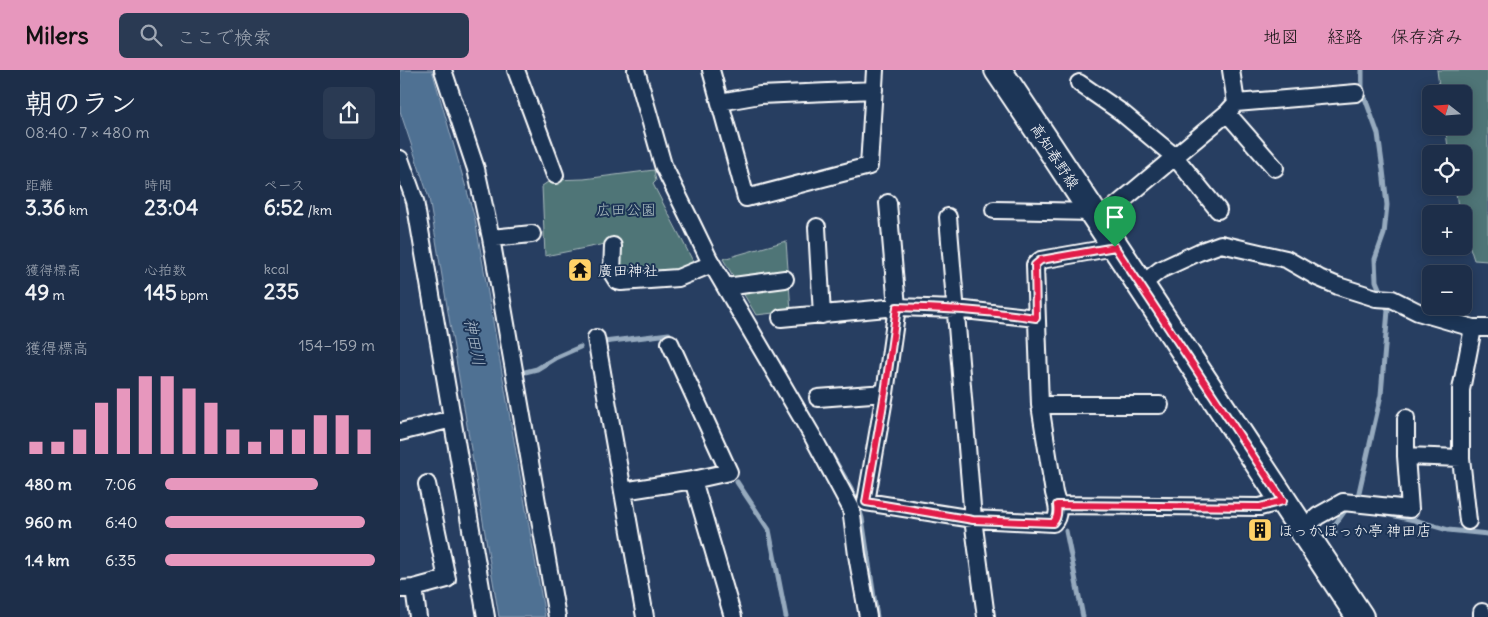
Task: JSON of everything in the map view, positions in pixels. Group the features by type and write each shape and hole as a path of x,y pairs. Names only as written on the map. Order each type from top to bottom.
{"main road":[{"name":"高知春野線","path":"998,70 1360,617"}],"street":[{"path":"443,70 476,169 491,238 557,617"},
{"path":"516,70 555,176"},
{"path":"636,70 663,165 712,264 734,286 851,508 868,617"},
{"path":"711,70 746,198 869,166 875,70"},
{"path":"1231,70 1231,108 1275,168"},
{"path":"1079,83 1121,112 1175,157 1218,210"},
{"path":"720,102 760,95 874,90"},
{"path":"994,210 1095,217 1175,157 1231,108 1356,93"},
{"path":"400,160 415,201 486,617"},
{"path":"888,204 897,307 885,393 866,502 973,520 1053,523 1056,520 1058,512 1040,405 1035,265 1041,260 1115,247"},
{"path":"948,217 973,520 986,617"},
{"path":"817,227 822,315"},
{"path":"491,238 532,234"},
{"path":"1141,285 1160,270 1221,244 1286,260 1318,278 1338,286 1384,299 1418,312 1480,328 1461,390 1461,458 1468,520"},
{"path":"613,246 612,273 617,281 621,282 678,278 712,264"},
{"path":"734,286 785,279"},
{"path":"781,318 897,307 956,309 1036,318"},
{"path":"596,338 645,617"},
{"path":"623,491 693,480 729,472 670,343"},
{"path":"818,398 885,393"},
{"path":"1040,405 1160,404"},
{"path":"1302,530 1318,516 1343,502 1410,509 1406,456 1406,418"},
{"path":"400,432 452,419"},
{"path":"1406,456 1461,458"},
{"path":"693,480 733,617"},
{"path":"418,617 407,588 447,579 427,484"},
{"path":"1057,505 1260,507 1283,501"}],"green space":[{"path":"1437,70 1488,70 1488,261 1474,260 1472,254 1472,205 1458,205 1456,195 1472,195 1472,145 1448,145 1446,135 1472,135 1472,85 1439,85"},
{"name":"広田公園","path":"654,170 656,181 653,184 695,265 688,268 624,276 620,274 610,243 545,256 542,186 551,180 584,179"},
{"path":"786,241 791,311 756,315 723,259"}],"water":[{"name":"神田川","path":"400,70 432,70 475,219 545,617 499,617 429,198 400,111"}],"waterway":[{"path":"1357,501 1381,395 1388,310 1376,281 1375,259 1384,234 1387,205 1378,134 1362,90 1362,70"},
{"path":"604,342 669,334 670,337"},
{"path":"521,373 537,369 555,358 580,347"},
{"path":"827,447 851,488 862,518 877,617"},
{"path":"737,482 769,530 786,617"},
{"path":"1335,533 1334,526 1346,509 1349,508"},
{"path":"1381,513 1448,530 1488,534"},
{"path":"1066,531 1083,617"}],"place":[{"name":"廣田神社","path":"580,270"},
{"name":"ほっかほっか亭 神田店","path":"1260,530"}],"route":[{"path":"1115,247 1283,501 1260,507 1057,505 1058,512 1053,523 973,520 866,502 885,393 897,307 956,309 1036,318 1035,265 1041,260 1115,247"}]}
